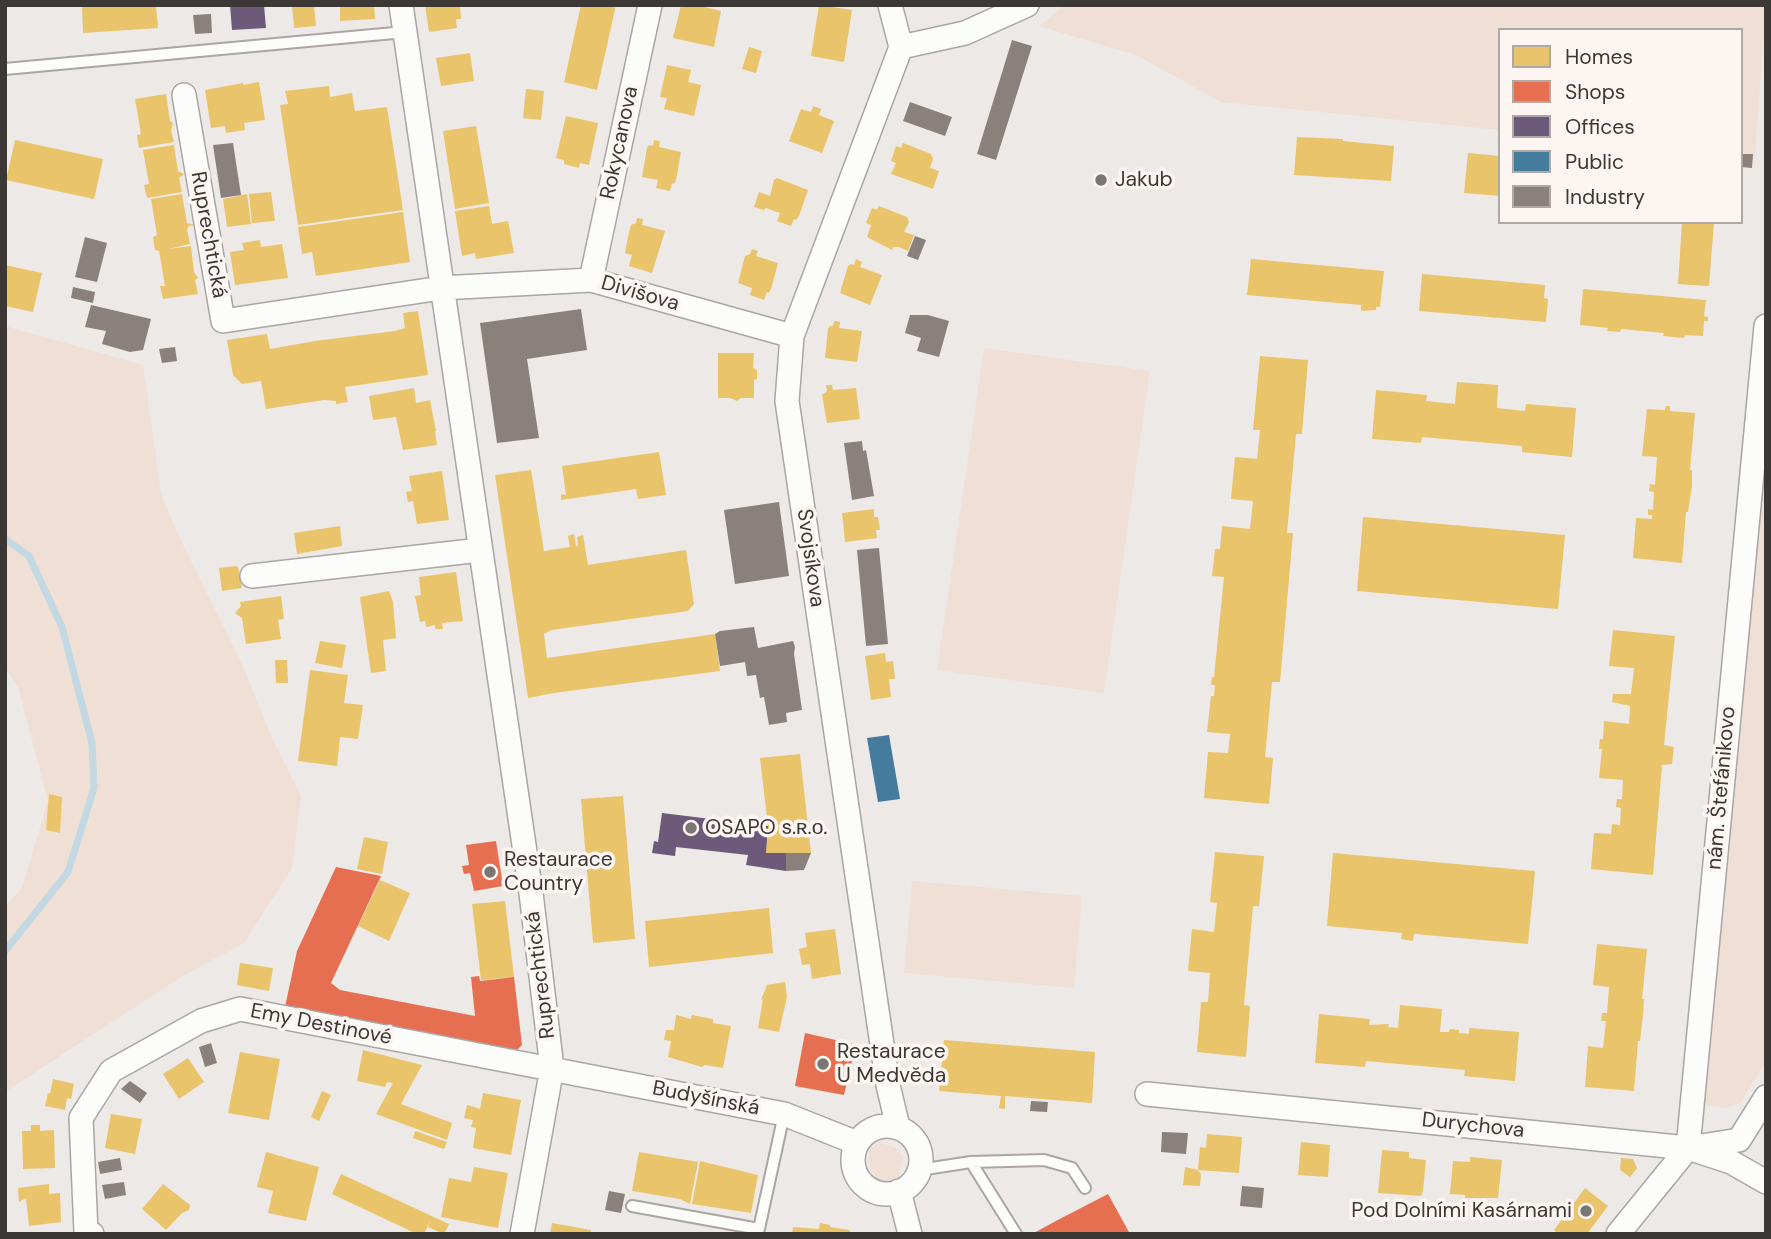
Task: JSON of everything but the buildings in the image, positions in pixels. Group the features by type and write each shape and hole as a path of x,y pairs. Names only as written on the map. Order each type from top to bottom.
{"street":[{"name":"Ruprechtická","path":"401,5 531,893 552,1068 522,1234"},
{"name":"Rokycanova","path":"591,280 650,5"},
{"path":"890,5 901,47 965,33 1027,5"},
{"name":"Svojsíkova","path":"898,1127 890,1097 787,401 792,336 901,47"},
{"name":"Ruprechtická","path":"184,95 223,321 441,288"},
{"name":"Divišova","path":"441,288 591,280 792,336"},
{"name":"nám. Štefánikovo","path":"1688,1148 1766,326"},
{"path":"252,576 480,550"},
{"name":"Emy Destinové","path":"88,1233 80,1118 111,1072 201,1021 240,1009 552,1068"},
{"name":"Budyšínská","path":"552,1068 784,1114 857,1143"},
{"name":"Durychova","path":"1147,1094 1688,1148"},
{"path":"1618,1234 1688,1148 1739,1140 1766,1097"},
{"path":"877,1127 898,1127 907,1132 919,1149 919,1170 908,1186 899,1191 877,1192 860,1180 853,1160 857,1143 867,1132 877,1127"},
{"path":"1688,1148 1731,1161 1766,1182"},
{"path":"899,1191 910,1234"}],"lane":[{"path":"5,69 405,32"},
{"path":"632,1206 759,1229 784,1114"},
{"path":"919,1170 971,1162 1044,1160 1072,1168 1085,1188"},
{"path":"971,1162 1016,1234"}],"shaded area":[{"path":"1065,5 1766,5 1755,156 1743,154 1743,28 1498,28 1498,130 1221,102 1136,55 1039,26"},
{"path":"5,326 143,365 161,494 301,796 292,868 244,943 184,975 5,1092 5,906 22,888 48,801 18,687 5,667"},
{"path":"984,348 1150,371 1104,693 937,670"},
{"path":"1766,455 1766,1061 1740,1103 1726,1108 1704,1105 1762,464"},
{"path":"912,881 1082,896 1074,988 904,973"},
{"path":"880,1143 895,1147 903,1156 899,1177 890,1182 877,1179 869,1165 869,1150"}],"waterway":[{"path":"5,539 29,556 62,627 92,743 94,788 68,872 5,951"}],"place":[{"name":"Jakub","path":"1101,180"},
{"name":"OSAPO s.ʀ.ᴏ.","path":"691,828"},
{"name":"Restaurace Country","path":"490,872"},
{"name":"Restaurace U Medvěda","path":"823,1064"},
{"name":"Pod Dolními Kasárnami","path":"1586,1211"}]}
